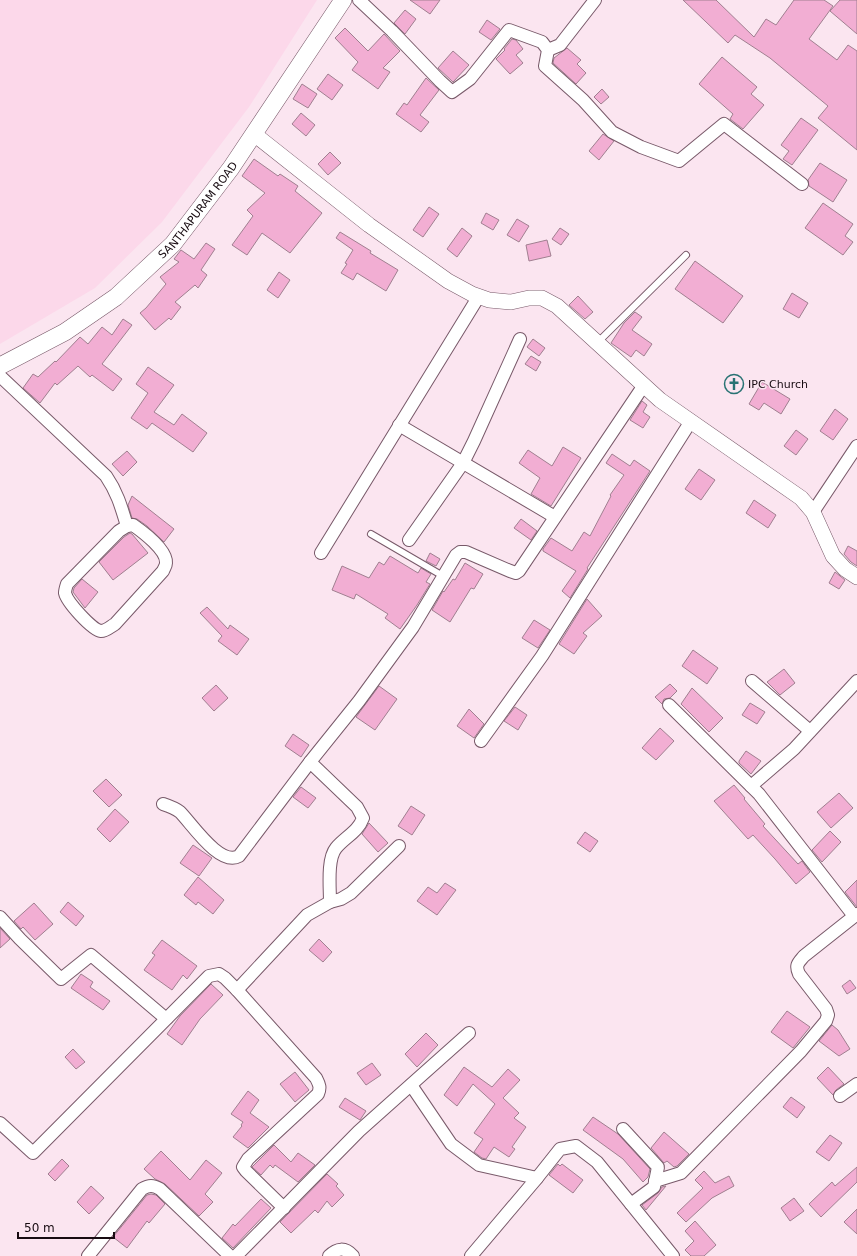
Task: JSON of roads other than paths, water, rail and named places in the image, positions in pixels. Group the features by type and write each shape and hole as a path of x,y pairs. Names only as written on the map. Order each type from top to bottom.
{"main road":[{"name":"SANTHAPURAM ROAD","path":"0,366 65,332 121,292 173,244 231,168 343,0"}],"street":[{"path":"359,0 392,31 440,82 452,92 470,80 509,30 542,42 548,50 545,66 583,100 612,132 636,144 679,161 724,124 802,184"},
{"path":"548,50 560,44 595,0"},
{"path":"254,134 369,225 448,281 488,300 511,302 529,298 542,298 557,306 660,400 801,498 812,512 833,556 845,569 857,577"},
{"path":"321,554 479,296"},
{"path":"410,540 463,463 520,339"},
{"path":"0,376 106,476 120,500 127,526"},
{"path":"164,804 179,812 196,832 214,849 229,858 239,856 310,762 360,701 409,634 456,555 460,552 466,552 510,571 516,573 519,571 644,386"},
{"path":"481,741 542,656 691,421"},
{"path":"399,425 555,518"},
{"path":"812,512 857,446"},
{"path":"133,525 158,547 163,552 167,564 163,571 115,624 107,630 99,631 92,627 68,601 65,592 67,584 118,530 127,526 133,525"},
{"path":"752,681 810,731"},
{"path":"751,786 794,749 857,681"},
{"path":"655,1181 681,1173 801,1051 826,1021 828,1015 826,1009 798,974 796,968 798,962 804,956 856,915 759,794 669,705"},
{"path":"310,762 357,807 363,818 358,827 337,847 333,853 331,860 330,902"},
{"path":"237,990 307,915 330,902 341,899 351,893 399,846"},
{"path":"0,917 61,979 91,955 167,1018"},
{"path":"0,1123 33,1153 209,976 219,974 237,990 316,1078 320,1089 318,1094 248,1159 243,1167 284,1208"},
{"path":"236,1256 359,1131 469,1033"},
{"path":"840,1096 857,1084"},
{"path":"411,1085 451,1144 478,1165 538,1178"},
{"path":"623,1130 658,1167 654,1186 631,1204"},
{"path":"471,1256 538,1178 560,1149 576,1146 597,1162 673,1256"},
{"path":"88,1256 142,1189 148,1186 154,1186 160,1189 230,1256"},
{"path":"329,1256 337,1250 342,1249 346,1250 353,1256"}],"lane":[{"path":"597,343 686,255"},
{"path":"371,534 443,576"}],"place":[{"name":"IPC Church","path":"734,384"}]}
